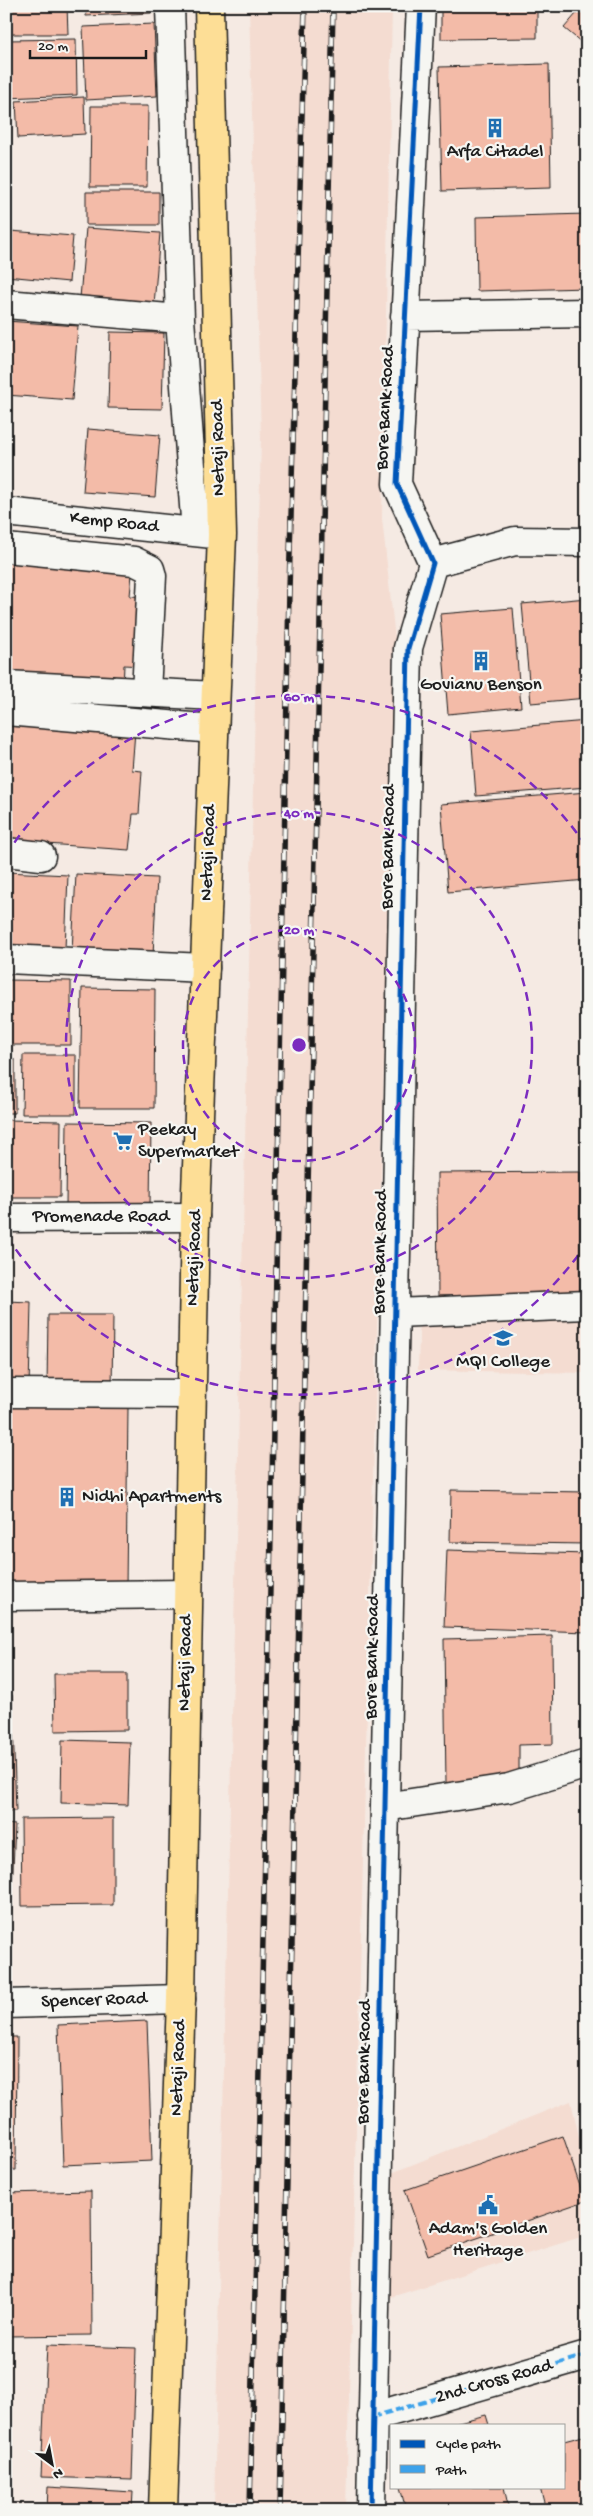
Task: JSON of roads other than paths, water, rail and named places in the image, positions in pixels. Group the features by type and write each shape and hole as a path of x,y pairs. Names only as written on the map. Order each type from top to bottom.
{"main road":[{"name":"Netaji Road","path":"163,2510 182,1999 187,1594 195,1217 215,696 209,534 209,6"}],"street":[{"path":"170,6 180,320 209,534"},
{"name":"Bore Bank Road","path":"371,2510 408,648 433,562 397,484 421,6"},
{"path":"6,304 180,320"},
{"path":"405,316 587,313"},
{"name":"Kemp Road","path":"6,512 209,534"},
{"path":"433,562 515,541 587,542"},
{"path":"6,548 134,561 150,569 152,576 146,692"},
{"path":"6,685 215,696"},
{"path":"6,710 214,729"},
{"path":"6,852 41,856"},
{"path":"6,959 204,968"},
{"name":"Promenade Road","path":"6,1218 195,1217"},
{"path":"395,1314 587,1304"},
{"path":"6,1393 191,1394"},
{"path":"6,1596 187,1594"},
{"path":"385,1807 509,1788 587,1764"},
{"name":"Spencer Road","path":"6,2004 182,1999"},
{"name":"2nd Cross Road","path":"372,2417 587,2355"}],"railway":[{"path":"250,2510 265,1850 289,590 305,6"},
{"path":"280,2510 333,6"}],"place":[{"name":"Arfa Citadel","path":"495,128"},
{"name":"Govianu Benson","path":"481,661"},
{"name":"Peekay Supermarket","path":"123,1141"},
{"name":"MQI College","path":"503,1338"},
{"name":"Nidhi Apartments","path":"67,1497"},
{"name":"Adam's Golden Heritage","path":"488,2205"}]}
